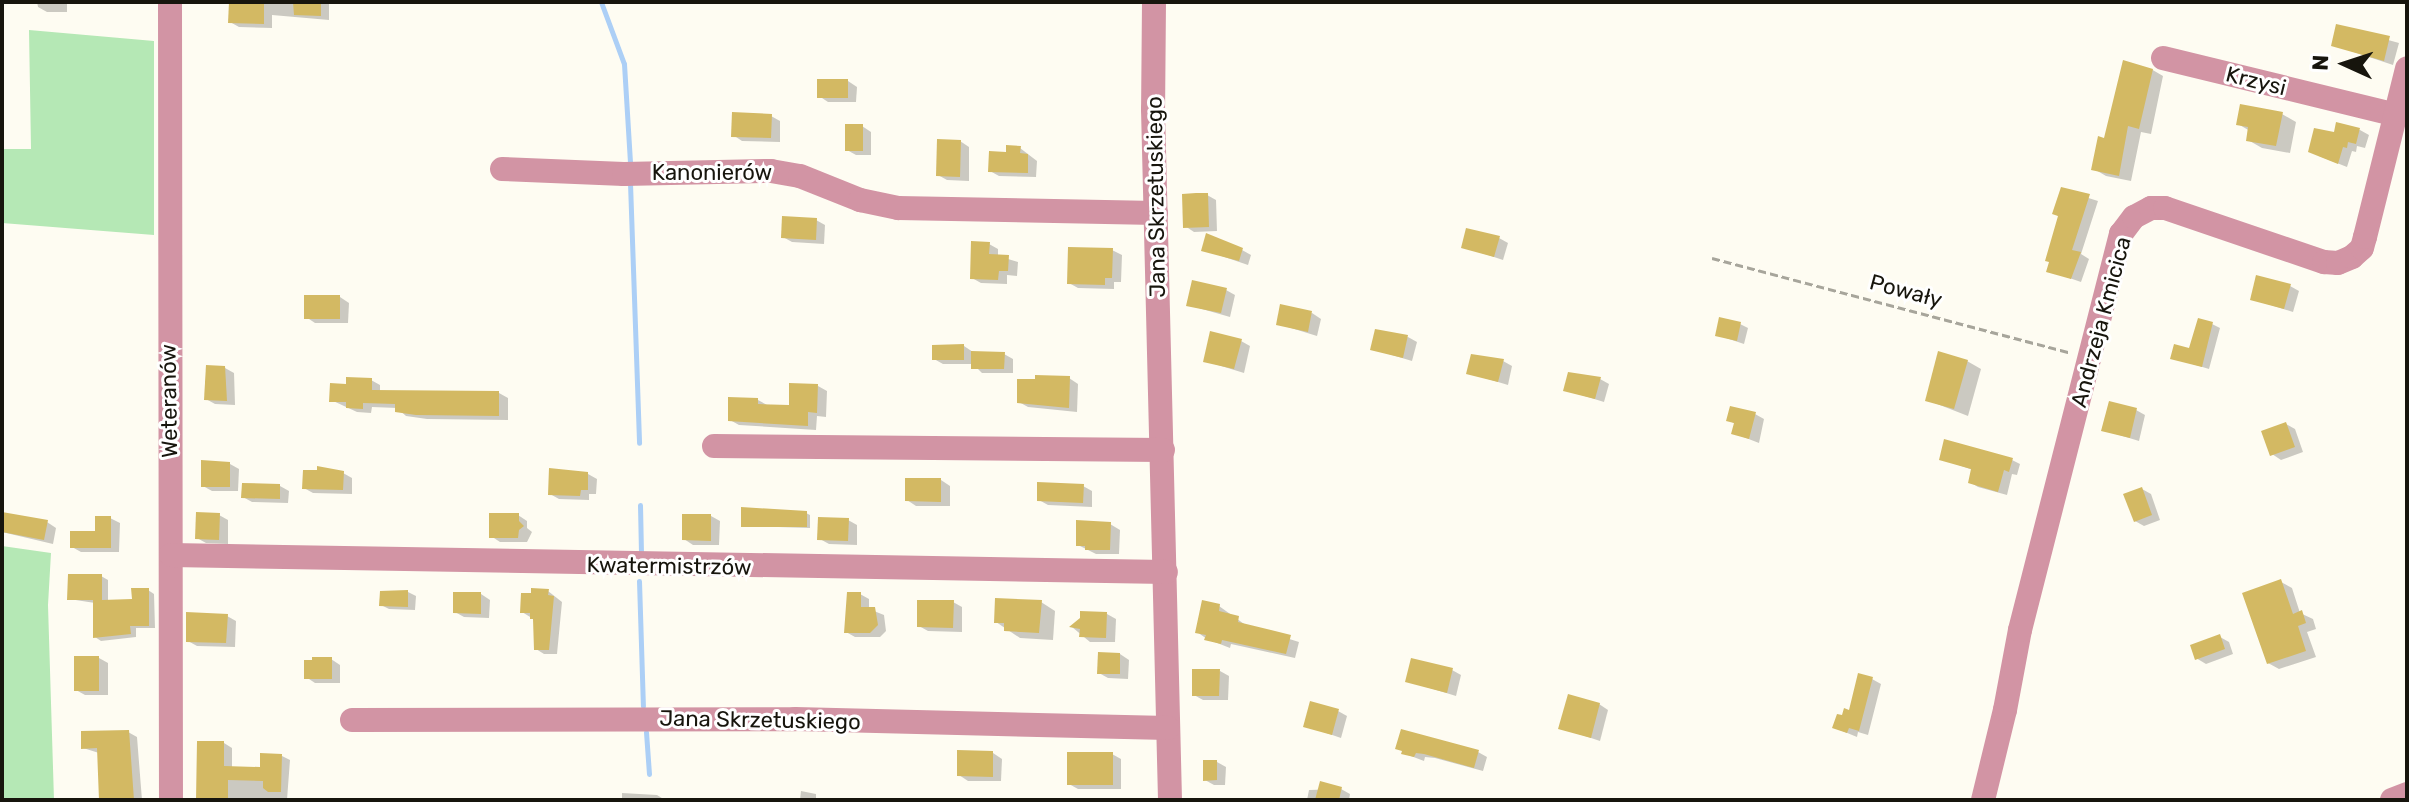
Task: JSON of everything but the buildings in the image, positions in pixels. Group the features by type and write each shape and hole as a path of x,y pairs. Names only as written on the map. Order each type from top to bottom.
{"street":[{"name":"Weteranów","path":"170,2 171,800"},
{"name":"Jana Skrzetuskiego","path":"1154,2 1170,800"},
{"name":"Krzysi","path":"2163,58 2396,115"},
{"name":"Andrzeja Kmicica","path":"1983,800 2020,630 2121,234 2134,217 2151,208 2165,208 2324,262 2338,263 2352,257 2362,248 2407,68"},
{"name":"Kanonierów","path":"502,169 624,174 771,171 800,176 860,200 898,208 1156,213"},
{"path":"714,446 1163,450"},
{"name":"Kwatermistrzów","path":"171,555 1166,572"},
{"name":"Jana Skrzetuskiego","path":"352,720 795,719 1168,728"},
{"path":"2392,800 2407,794"}],"path":[{"name":"Powały","path":"1712,258 2090,358"}],"green space":[{"path":"29,30 154,41 154,235 2,223 2,149 31,149"},
{"path":"2,546 51,553 48,605 54,800 2,800"}],"waterway":[{"path":"601,2 624,64 630,163"},
{"path":"630,183 639,443"},
{"path":"640,505 641,552"},
{"path":"639,581 643,706"},
{"path":"646,732 649,774"}]}
